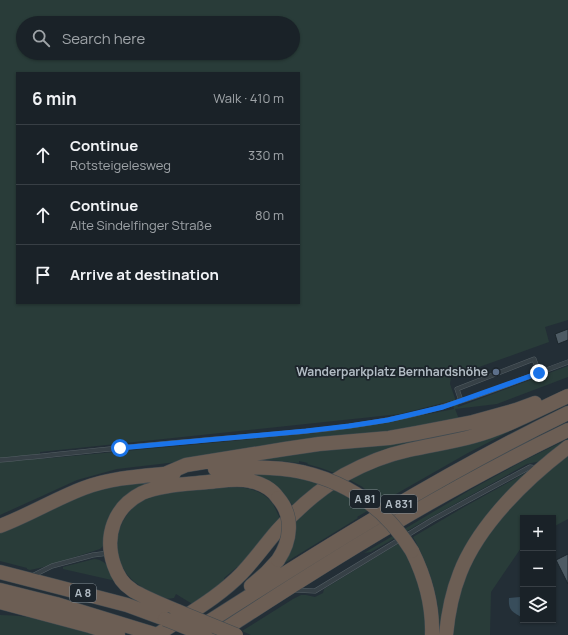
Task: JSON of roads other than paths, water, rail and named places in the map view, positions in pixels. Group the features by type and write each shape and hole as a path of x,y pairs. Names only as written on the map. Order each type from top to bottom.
{"highway":[{"path":"165,474 186,465 296,448 389,438 444,428 516,410 568,391"},
{"path":"154,634 216,595 229,585 245,570 277,531 301,506 316,493 344,475 367,464 409,450 461,440 491,431 568,396"},
{"name":"A 831","path":"188,635 341,538 422,490 492,451 568,413"},
{"name":"A 831","path":"216,635 384,529 517,455 568,430"},
{"path":"446,635 448,616 455,587 473,548 487,527 506,504 542,468 568,447"},
{"name":"A 81","path":"0,526 23,517 71,493 93,485 118,479 212,469 252,467 279,468 316,475 349,489 366,500 383,514 412,551 427,590 430,606 432,635"},
{"path":"235,604 249,587 266,573 278,560 287,542 289,524 286,512 278,498 272,492 262,485 243,480 174,486 142,493 126,505 120,512 115,520 110,537 110,552 117,574 130,590 155,602 236,635"},
{"name":"A 8","path":"0,572 127,605 205,635"},
{"name":"A 8","path":"0,590 56,604 154,634"},
{"path":"0,602 118,635"},
{"path":"0,606 18,608"}],"lane":[{"path":"461,401 457,389 534,359 539,373"},
{"path":"0,460 187,441 306,431 388,420 443,407 568,362"},
{"path":"287,590 315,591 432,520 487,490 530,467 542,468"},
{"path":"26,578 52,566 110,552"}],"water":[{"path":"520,597 520,616 510,608 509,598"}],"place":[{"name":"Wanderparkplatz Bernhardshöhe","path":"496,372"}]}
